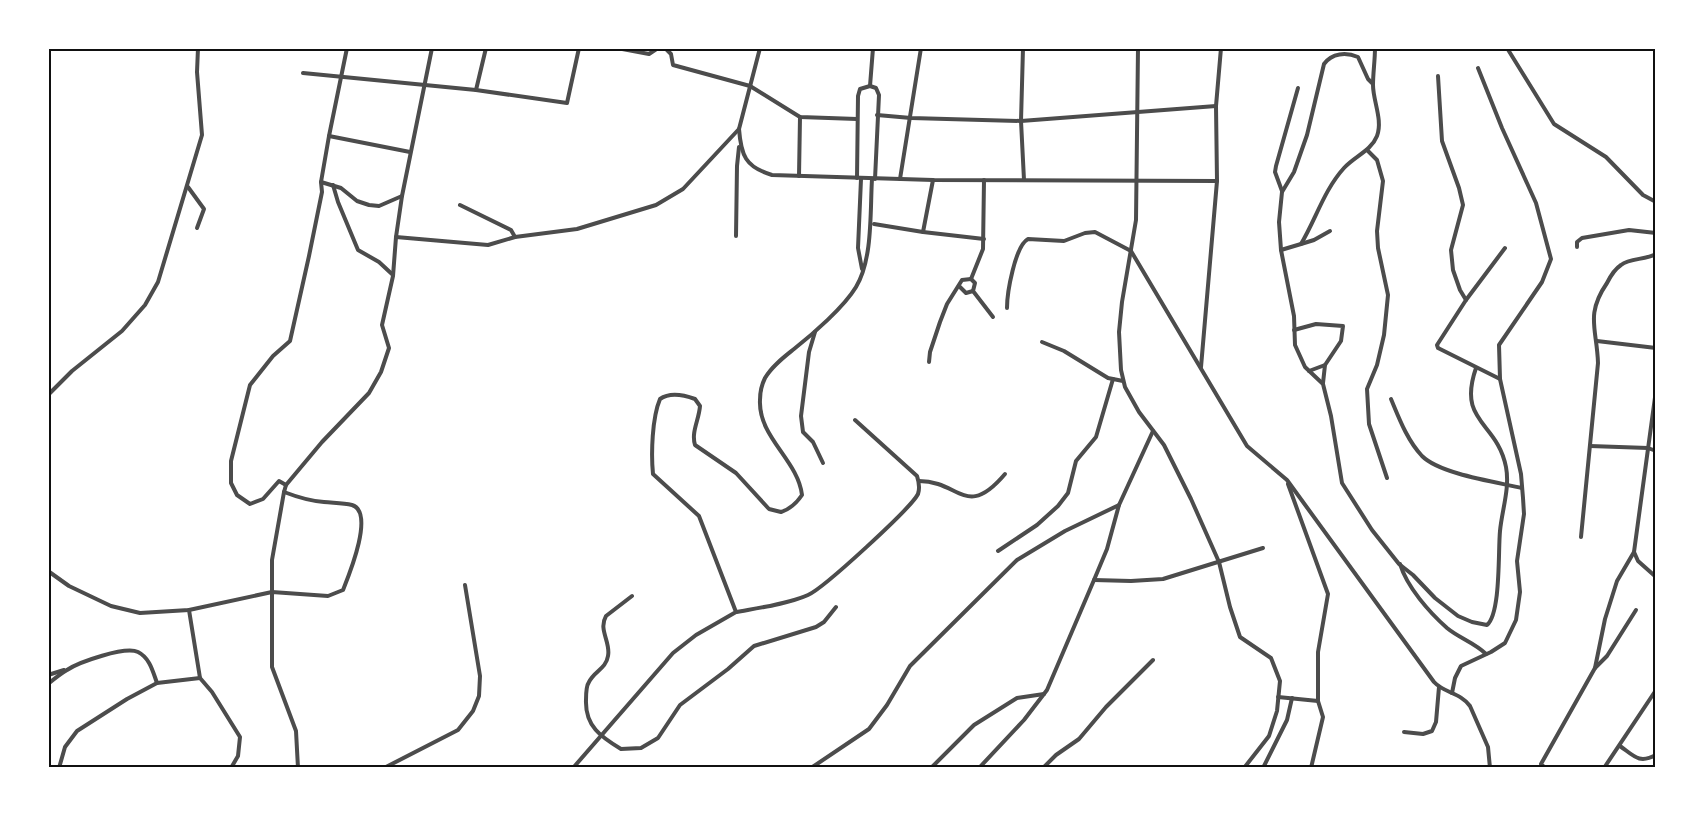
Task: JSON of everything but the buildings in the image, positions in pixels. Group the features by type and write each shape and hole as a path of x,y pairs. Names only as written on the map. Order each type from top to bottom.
{"street":[{"path":"48,395 72,371 122,331 146,305 158,282 202,135 197,72 198,48"},
{"path":"286,485 279,481 263,499 250,504 237,495 231,483 231,461 250,385 273,356 290,341 322,192 321,182 347,48"},
{"path":"298,768 296,731 272,667 272,560 284,492 286,485 322,442 369,393 381,372 389,348 382,324 393,276 402,196 432,48"},
{"path":"476,90 486,48"},
{"path":"303,73 425,84 567,102 579,48"},
{"path":"616,48 649,54 658,48"},
{"path":"665,48 671,54 673,65 750,86 800,117 857,119"},
{"path":"760,48 739,129 740,143 743,156 760,171 771,175 933,180 1217,181"},
{"path":"870,86 873,48"},
{"path":"900,179 921,48"},
{"path":"1023,48 1021,121 1024,180"},
{"path":"1138,48 1136,220 1124,282 1119,332 1121,370 1139,412 1164,445 1219,562 1239,637 1271,658 1280,681 1277,711 1269,736 1244,768"},
{"path":"1201,368 1217,181 1216,106 1221,48"},
{"path":"1300,244 1321,202 1339,174 1346,165 1367,150 1378,135 1372,83 1375,48"},
{"path":"1507,48 1554,124 1600,153 1643,195 1656,202"},
{"path":"1282,192 1294,172 1307,135 1327,59 1344,54 1358,57 1372,83"},
{"path":"1452,693 1455,678 1461,666 1505,643 1516,620 1519,607 1517,564 1524,514 1522,488 1500,379 1499,344 1542,282 1551,259 1536,203 1478,68"},
{"path":"1438,76 1442,141 1463,205 1451,250 1453,270 1466,300"},
{"path":"736,612 699,516 653,474 652,460 658,404 660,399 667,395 680,395 695,399 699,403 700,410 694,430 695,445 736,472 769,509 785,511 802,495 799,482 762,418 760,399 762,386 771,371 849,297 862,273 867,248 877,115 878,91 870,86 858,91 858,248 862,273"},
{"path":"1298,88 1275,172 1282,192 1279,222 1281,250 1294,316 1295,345 1299,357 1309,371 1323,384"},
{"path":"877,115 1021,121 1216,106"},
{"path":"799,176 800,117"},
{"path":"396,237 488,245 515,237 577,229 656,205 683,189 739,129"},
{"path":"329,136 410,152"},
{"path":"736,236 737,166 740,143"},
{"path":"1367,150 1381,168 1383,181 1377,231 1378,248 1388,295 1384,335 1377,365 1367,389 1369,424 1387,478"},
{"path":"923,232 933,180"},
{"path":"971,279 980,259 984,239 984,180"},
{"path":"321,182 341,188 357,201 369,205 380,206 402,196"},
{"path":"333,185 342,213 358,249 379,262 393,276"},
{"path":"188,187 204,208 197,228"},
{"path":"460,206 511,230 515,237"},
{"path":"874,224 984,239"},
{"path":"1577,248 1576,242 1582,238 1629,230 1656,233"},
{"path":"1281,250 1314,240 1330,231"},
{"path":"1006,308 1007,295 1020,249 1028,239 1064,241 1085,233 1095,232 1131,251 1247,446 1287,480 1439,687 1466,700 1488,747 1490,768"},
{"path":"1500,379 1437,346 1466,300 1505,248"},
{"path":"1581,537 1598,363 1592,315 1596,301 1608,280 1621,264 1656,254"},
{"path":"929,362 930,352 947,304 965,278 975,283 973,291"},
{"path":"960,286 966,293 973,291"},
{"path":"973,291 993,318"},
{"path":"1294,330 1316,324 1343,326 1341,340 1325,365 1323,384 1331,416 1342,483 1372,530 1399,564 1458,616 1483,625 1490,623 1497,594 1500,534 1508,484 1501,452 1475,413 1471,402 1471,383 1476,368"},
{"path":"815,331 809,352 801,416 803,432 813,442 823,464"},
{"path":"1597,341 1656,348"},
{"path":"1042,342 1064,351 1093,370 1124,381"},
{"path":"1309,371 1325,365"},
{"path":"998,551 1037,525 1058,506 1068,493 1076,461 1096,437 1113,379"},
{"path":"1595,668 1605,619 1617,581 1634,552 1656,390"},
{"path":"1391,399 1415,446 1429,461 1461,474 1522,488"},
{"path":"573,768 673,653 696,635 736,612 809,594 861,552 902,513 918,494 918,476 855,420"},
{"path":"979,768 1024,720 1044,694 1107,549 1119,505 1154,430"},
{"path":"1590,446 1648,448 1656,451"},
{"path":"919,481 932,482 964,497 974,497 991,490 1005,474"},
{"path":"1287,480 1328,594 1318,651 1318,701 1323,717 1311,768"},
{"path":"48,571 69,586 111,606 140,613 189,610 272,591 328,596 343,590 352,568 363,522 361,512 354,506 321,502 284,492"},
{"path":"812,768 869,729 887,705 910,666 1017,561 1065,531 1119,505"},
{"path":"1094,580 1163,579 1263,548"},
{"path":"1634,552 1638,561 1656,577"},
{"path":"1399,564 1404,579 1411,589 1447,627 1487,654"},
{"path":"384,768 458,730 473,711 478,696 480,676 465,585"},
{"path":"632,596 604,620 603,626 609,655 605,665 588,682 586,709 592,728 621,749 641,748 664,732 680,705 754,646 816,627 824,622 836,607"},
{"path":"189,610 200,678 212,692 240,736 238,756 231,768"},
{"path":"1545,768 1541,764 1595,668 1607,656 1636,610"},
{"path":"48,675 125,650 138,652 150,664 157,683"},
{"path":"1043,768 1056,755 1079,739 1106,707 1153,660"},
{"path":"48,684 68,669"},
{"path":"59,768 65,747 77,731 127,699 157,683 200,678"},
{"path":"1404,732 1423,734 1432,731 1436,722 1439,687"},
{"path":"1604,768 1656,690"},
{"path":"931,768 974,725 1017,698 1044,694"},
{"path":"1278,697 1318,701"},
{"path":"1263,768 1287,720 1292,698"},
{"path":"1620,746 1641,760 1647,760 1656,755"}]}
